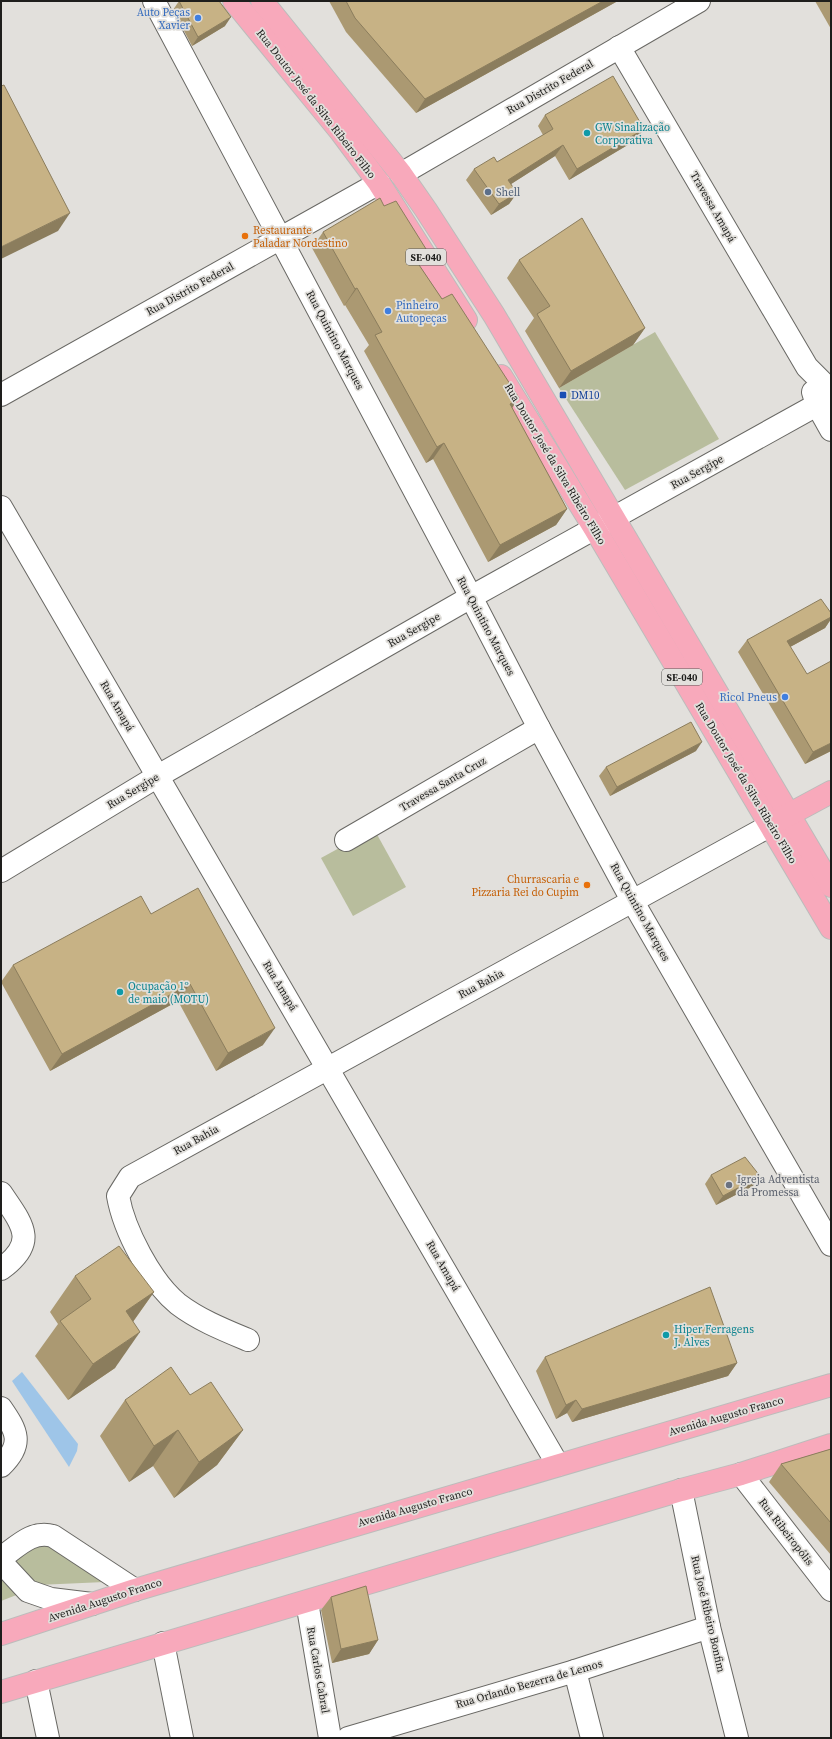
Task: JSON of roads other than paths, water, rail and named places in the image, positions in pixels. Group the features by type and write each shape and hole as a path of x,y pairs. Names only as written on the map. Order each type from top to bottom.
{"main road":[{"name":"Rua Doutor José da Silva Ribeiro Filho","path":"234,1 341,132 378,183 476,336"},
{"name":"Rua Doutor José da Silva Ribeiro Filho","path":"262,1 401,174 494,315 614,518 780,819 831,928"},
{"name":"Rua Doutor José da Silva Ribeiro Filho","path":"493,362 595,529 780,819 831,886"},
{"name":"Rua Bahia","path":"780,819 831,792"},
{"name":"Avenida Augusto Franco","path":"1,1634 134,1590 831,1385"},
{"path":"1,1692 680,1490 741,1474 831,1445"}],"street":[{"name":"Rua Quintino Marques","path":"154,1 471,597 539,728 634,902 831,1245"},
{"name":"Rua Distrito Federal","path":"401,174 699,1"},
{"name":"Travessa Amapá","path":"619,47 826,398 831,430"},
{"name":"Rua Distrito Federal","path":"1,395 378,183"},
{"name":"Rua Sergipe","path":"1,871 158,776 471,597 595,529 826,398"},
{"name":"Rua Amapá","path":"1,507 328,1067 558,1465"},
{"name":"Travessa Santa Cruz","path":"346,840 539,728"},
{"name":"Rua Bahia","path":"248,1340 201,1319 177,1303 160,1285 140,1253 121,1212 118,1196 130,1177 328,1067 634,902 780,819"},
{"path":"1,1193 20,1223 24,1236 22,1248 7,1265"},
{"path":"1,1466 14,1451 17,1442 7,1416"},
{"name":"Rua Ribeiropólis","path":"741,1474 831,1590"},
{"name":"Rua José Ribeiro Bonfim","path":"680,1490 709,1627 738,1738"},
{"path":"1,1558 34,1535 44,1534 53,1536 134,1590"},
{"path":"1,1562 28,1591 51,1599 92,1604"},
{"name":"Rua Carlos Cabral","path":"306,1602 330,1738"},
{"name":"Rua Orlando Bezerra de Lemos","path":"348,1738 575,1671 709,1627"},
{"path":"163,1643 182,1738"},
{"path":"575,1671 592,1738"},
{"path":"36,1681 48,1738"}],"water":[{"path":"22,1372 78,1444 77,1451 69,1467 12,1381"}],"place":[{"name":"Auto Peças Xavier","path":"198,18"},
{"name":"GW Sinalização Corporativa","path":"587,133"},
{"name":"Shell","path":"488,192"},
{"name":"Restaurante Paladar Nordestino","path":"245,236"},
{"name":"Pinheiro Autopeças","path":"388,311"},
{"name":"DM10","path":"563,395"},
{"name":"Ricol Pneus","path":"785,697"},
{"name":"Churrascaria e Pizzaria Rei do Cupim","path":"587,885"},
{"name":"Ocupação 1º de maio (MOTU)","path":"120,992"},
{"name":"Igreja Adventista da Promessa","path":"729,1185"},
{"name":"Hiper Ferragens J. Alves","path":"666,1335"}]}
